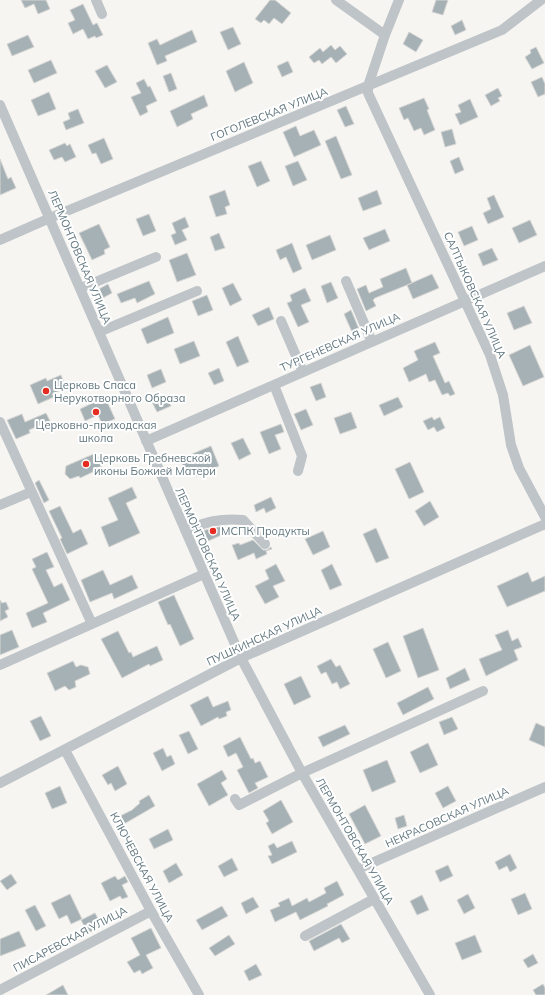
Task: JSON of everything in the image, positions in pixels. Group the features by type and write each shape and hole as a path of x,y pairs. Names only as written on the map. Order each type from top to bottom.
{"street":[{"path":"96,0 102,14"},
{"path":"336,0 385,35"},
{"path":"368,86 385,35 399,0"},
{"name":"ГОГОЛЕВСКАЯ УЛИЦА","path":"0,240 502,30 541,0"},
{"name":"САЛТЫКОВСКАЯ УЛИЦА","path":"368,86 368,93 465,300 500,384 511,445 519,468 545,517"},
{"name":"ЛЕРМОНТОВСКАЯ УЛИЦА","path":"0,105 2,116 81,288 184,530 241,658 302,773 430,995"},
{"path":"81,288 156,257"},
{"name":"ТУРГЕНЕВСКАЯ УЛИЦА","path":"146,441 545,266"},
{"path":"346,282 372,342"},
{"path":"99,332 197,291"},
{"path":"281,321 303,372"},
{"path":"274,385 302,456 298,471"},
{"path":"0,422 92,624"},
{"path":"0,504 31,492"},
{"path":"184,530 224,518 243,520 265,544"},
{"name":"ПУШКИНСКАЯ УЛИЦА","path":"0,784 241,658 545,524"},
{"path":"0,665 204,574"},
{"path":"235,799 239,805 302,773 483,692"},
{"name":"КЛЮЧЕВСКАЯ УЛИЦА","path":"65,750 151,911 199,995"},
{"name":"НЕКРАСОВСКАЯ УЛИЦА","path":"358,868 545,787"},
{"path":"305,936 374,898"},
{"name":"ПИСАРЕВСКАЯ УЛИЦА","path":"4,988 151,911"},
{"path":"4,988 13,995"}],"building":[{"path":"21,0 46,0 50,9 38,14 34,4 25,8"},
{"path":"270,0 275,0 291,13 282,24 274,18 269,24 264,20 261,23 255,19"},
{"path":"436,0 448,0 443,15 432,12"},
{"path":"83,4 93,25 97,23 103,35 88,39 83,29 73,34 68,23 75,20 70,10"},
{"path":"462,20 466,30 455,35 451,26"},
{"path":"233,27 241,44 228,50 220,32"},
{"path":"192,30 197,42 165,56 167,61 157,65 148,43 157,39 160,45"},
{"path":"409,32 423,40 416,52 403,44"},
{"path":"28,35 34,47 12,56 7,44"},
{"path":"331,45 335,50 340,46 347,54 336,63 331,57 322,64 319,60 314,63 309,57 320,48 323,52"},
{"path":"536,47 544,63 532,69 525,57 531,53 530,50"},
{"path":"51,60 57,73 34,83 28,70"},
{"path":"288,61 293,72 282,77 277,66"},
{"path":"244,62 253,83 235,92 226,71"},
{"path":"107,65 117,82 105,88 95,71"},
{"path":"171,73 177,89 169,92 163,76"},
{"path":"542,77 545,84 545,94 538,97 531,82"},
{"path":"144,79 148,87 150,86 157,101 146,106 148,112 140,116 131,97 141,93 136,83"},
{"path":"498,88 502,96 498,98 500,101 491,106 485,95"},
{"path":"49,92 56,109 38,116 31,100"},
{"path":"204,95 208,106 191,114 193,119 177,127 170,111"},
{"path":"424,98 435,130 424,135 421,128 414,131 408,118 404,120 399,108"},
{"path":"470,99 478,117 460,125 455,114 461,112 458,105"},
{"path":"346,106 354,124 345,127 337,110"},
{"path":"78,109 84,123 66,130 63,122 70,119 68,113"},
{"path":"296,126 300,136 314,130 321,145 294,157 283,132"},
{"path":"452,129 456,144 445,147 441,132"},
{"path":"336,136 352,175 341,179 325,141"},
{"path":"104,138 113,159 101,164 96,153 92,154 88,145"},
{"path":"65,143 67,146 70,144 76,157 65,162 62,157 54,160 49,150"},
{"path":"459,157 464,170 455,174 450,161"},
{"path":"0,159 8,179 11,177 16,188 0,195"},
{"path":"261,161 270,181 257,187 248,166"},
{"path":"298,161 307,180 293,186 285,166"},
{"path":"225,190 230,205 225,207 227,214 216,217 209,196"},
{"path":"377,190 382,204 363,211 358,198"},
{"path":"494,195 504,217 488,224 483,213 491,209 487,198"},
{"path":"149,214 156,231 143,236 136,219"},
{"path":"185,217 189,227 182,230 187,240 175,245 171,235 176,233 172,223"},
{"path":"530,220 537,235 519,243 512,228"},
{"path":"99,224 110,247 104,250 105,254 92,260 79,233"},
{"path":"472,226 478,240 464,246 458,232"},
{"path":"385,229 390,241 369,250 363,238"},
{"path":"219,233 225,248 215,251 210,237"},
{"path":"330,235 336,250 312,260 306,245"},
{"path":"292,243 302,269 293,273 286,257 280,260 276,250"},
{"path":"492,248 498,260 483,266 478,254"},
{"path":"187,253 196,275 177,282 169,260"},
{"path":"406,268 412,283 375,298 373,300 376,306 366,311 357,289 366,285 369,293 383,287 380,279"},
{"path":"432,274 439,288 413,299 407,285"},
{"path":"149,281 155,294 137,303 135,298 121,303 117,294"},
{"path":"331,282 338,298 327,303 321,286"},
{"path":"233,283 242,300 230,306 222,288"},
{"path":"108,284 112,293 103,298 99,289"},
{"path":"305,288 311,301 301,305 309,322 298,327 287,303 292,301 290,295"},
{"path":"207,295 213,310 198,316 192,301"},
{"path":"524,306 532,323 514,330 507,313"},
{"path":"269,307 274,319 258,326 252,315"},
{"path":"351,310 359,329 352,332 344,314"},
{"path":"168,317 174,333 147,344 141,329"},
{"path":"238,336 249,362 237,367 226,342"},
{"path":"194,341 200,356 180,364 174,349"},
{"path":"435,342 440,353 433,356 445,383 449,381 455,394 450,396 448,393 442,395 435,380 429,382 426,374 409,382 403,368 418,360 414,351"},
{"path":"530,345 544,377 523,386 509,355"},
{"path":"219,368 224,381 214,385 208,373"},
{"path":"161,369 166,382 152,388 147,375"},
{"name":"Церковь Спаса Нерукотворного Образа","path":"61,375 66,388 52,394 54,397 38,404 30,385 46,378 47,381"},
{"path":"321,383 326,397 316,401 310,387"},
{"path":"157,395 158,399 166,395 171,406 157,412 150,398"},
{"name":"Церковно-приходская школа","path":"105,397 115,419 102,424 98,415 85,421 80,409"},
{"path":"398,397 403,407 384,416 379,405"},
{"path":"306,409 313,425 301,430 294,414"},
{"path":"351,412 357,428 340,434 334,418"},
{"path":"46,413 50,421 29,430 30,433 16,439 7,420 22,414 25,422"},
{"path":"432,417 434,420 440,417 445,428 437,432 434,427 428,430 423,421"},
{"path":"281,424 284,432 275,435 281,449 269,454 260,432"},
{"path":"243,438 251,454 239,460 231,443"},
{"path":"211,446 219,466 194,477 191,471 186,473 180,459"},
{"name":"Церковь Гребневской иконы Божией Матери","path":"96,453 102,466 94,469 95,471 80,478 79,476 70,479 65,474 66,466"},
{"path":"410,462 424,492 409,499 395,469"},
{"path":"39,480 49,500 44,503 35,483"},
{"path":"132,487 137,498 126,503 140,533 109,547 101,527 118,520 108,498"},
{"path":"271,497 276,508 266,513 264,508 256,512 254,505"},
{"path":"430,501 439,517 424,526 415,511"},
{"path":"60,506 73,533 81,529 88,544 67,554 60,539 62,538 49,511"},
{"name":"МСПК Продукты","path":"223,526 226,533 206,542 201,531"},
{"path":"376,528 389,558 376,563 363,534"},
{"path":"323,531 330,547 313,555 305,539"},
{"path":"253,540 263,550 267,550 271,547 272,549 266,551 267,554 256,559 254,553 238,560 232,545 239,543 240,545"},
{"path":"47,552 54,567 46,570 54,587 62,583 70,600 43,613 47,622 32,628 26,613 48,603 32,569 36,567 32,559"},
{"path":"276,564 285,581 273,586 279,597 265,604 255,586 269,579 265,570"},
{"path":"332,564 342,585 330,590 321,570"},
{"path":"103,570 110,585 132,575 138,588 114,599 112,593 90,602 81,580"},
{"path":"528,572 532,582 545,576 545,591 507,607 497,586"},
{"path":"174,595 194,639 180,646 170,624 168,625 158,602"},
{"path":"0,600 2,603 6,602 9,609 5,611 8,617 0,621"},
{"path":"423,628 439,670 418,678 403,636"},
{"path":"12,630 19,647 0,655 0,635"},
{"path":"508,630 512,641 518,638 522,647 514,650 518,660 486,676 479,659 502,650 495,635"},
{"path":"118,631 129,653 131,652 133,657 157,646 163,660 150,666 149,664 122,678 101,639"},
{"path":"388,642 401,671 386,678 373,649"},
{"path":"331,659 336,667 340,665 350,684 340,689 337,682 332,684 326,672 321,674 317,666"},
{"path":"73,661 76,667 81,665 88,667 90,674 75,681 76,687 69,690 65,686 55,691 47,673"},
{"path":"465,668 470,680 450,689 446,678"},
{"path":"301,676 311,697 294,705 284,684"},
{"path":"428,687 434,699 403,715 397,703"},
{"path":"208,696 213,707 228,701 231,710 226,712 227,716 219,719 218,717 201,726 190,705"},
{"path":"41,716 51,736 40,741 30,721"},
{"path":"452,717 458,729 444,735 439,722"},
{"path":"536,723 545,727 545,747 529,740"},
{"path":"345,725 350,734 323,747 318,737"},
{"path":"189,731 198,749 188,754 179,735"},
{"path":"240,737 251,759 253,758 255,763 260,761 268,777 255,783 258,788 249,793 237,770 243,767 236,753 228,757 223,746"},
{"path":"428,743 438,765 420,773 410,752"},
{"path":"163,748 167,757 171,755 175,764 162,771 153,753"},
{"path":"387,760 396,782 372,792 363,770"},
{"path":"118,766 127,784 115,791 111,783 108,785 102,775"},
{"path":"222,770 227,779 221,783 228,795 209,806 197,784"},
{"path":"60,786 67,803 52,809 45,793"},
{"path":"448,786 456,801 443,808 435,793"},
{"path":"149,795 155,806 124,824 120,816 132,810 140,803 139,801"},
{"path":"281,800 293,822 272,834 266,823 269,821 263,811"},
{"path":"365,805 381,836 365,844 349,814"},
{"path":"404,815 407,826 398,829 395,818"},
{"path":"168,829 173,840 154,849 149,839"},
{"path":"292,841 297,852 272,864 268,856 272,855 268,846 274,843 277,848"},
{"path":"510,854 517,868 510,872 507,866 499,870 495,862"},
{"path":"232,858 238,870 224,877 218,866"},
{"path":"176,863 183,875 169,883 163,871"},
{"path":"448,865 453,876 440,882 435,871"},
{"path":"11,874 17,883 7,890 0,881"},
{"path":"115,876 118,880 125,876 128,882 122,885 128,897 122,899 120,896 110,901 101,883"},
{"path":"337,881 344,895 327,904 328,906 300,920 296,912 275,922 270,910 280,906 278,903 289,898 292,906 307,898 309,902 326,893 324,888"},
{"path":"525,893 532,909 518,915 511,899"},
{"path":"70,894 82,919 71,924 67,915 59,919 51,903"},
{"path":"468,894 475,908 464,914 457,900"},
{"path":"422,895 429,910 417,915 410,901"},
{"path":"253,897 259,907 246,914 241,903"},
{"path":"35,905 46,926 36,931 25,910"},
{"path":"222,906 228,916 202,930 196,920"},
{"path":"95,913 102,926 88,933 81,920"},
{"path":"341,924 350,939 342,943 339,938 314,951 309,941"},
{"path":"151,928 161,948 146,955 153,968 142,974 140,970 134,973 127,962 140,955 131,938"},
{"path":"19,931 26,946 0,956 0,939"},
{"path":"229,935 235,944 215,956 209,948"},
{"path":"475,935 482,952 462,960 455,943"},
{"path":"533,954 538,963 528,968 523,960"},
{"path":"256,964 262,975 249,981 244,971"},
{"path":"543,984 545,988 545,995 536,995 533,990"},
{"path":"63,985 68,995 46,995"}],"place":[{"name":"Церковь Спаса Нерукотворного Образа","path":"46,391"},
{"name":"Церковно-приходская школа","path":"96,412"},
{"name":"Церковь Гребневской иконы Божией Матери","path":"86,464"},
{"name":"МСПК Продукты","path":"213,531"}]}
